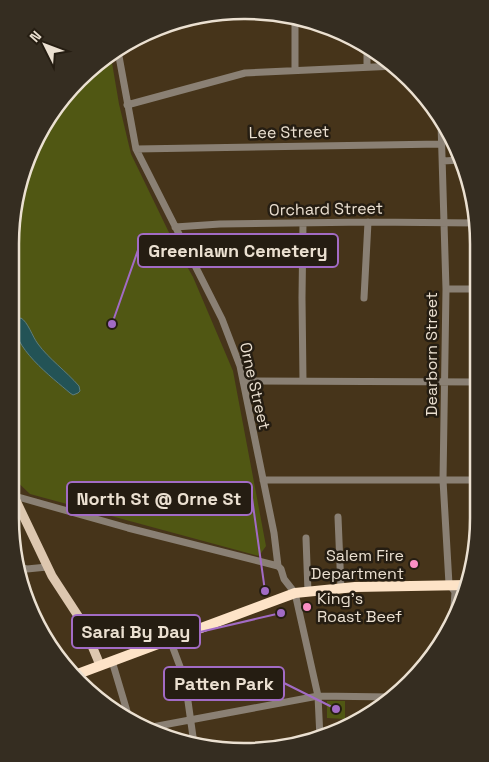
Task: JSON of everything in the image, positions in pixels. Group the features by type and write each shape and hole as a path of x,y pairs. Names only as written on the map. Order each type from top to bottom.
{"highway":[{"path":"81,672 295,594 341,588 460,584"}],"main road":[{"path":"19,508 47,567 82,622 100,665"}],"street":[{"path":"295,24 295,70"},
{"path":"367,55 367,67"},
{"name":"Orne Street","path":"119,57 136,149 222,319 238,360 274,533 278,566 284,579 295,594 318,696 320,730"},
{"path":"127,105 245,73 384,66"},
{"name":"Dearborn Street","path":"442,135 446,289 444,480 449,584 455,592 454,600"},
{"name":"Lee Street","path":"136,149 442,144"},
{"path":"443,161 454,160"},
{"path":"364,298 368,222"},
{"name":"Orchard Street","path":"175,227 220,224 368,222 469,223"},
{"path":"303,223 303,381"},
{"path":"446,289 470,289"},
{"path":"243,381 470,382"},
{"path":"263,480 470,480"},
{"path":"19,495 119,525 278,566"},
{"path":"338,517 341,588"},
{"path":"306,538 308,592"},
{"path":"24,568 47,567"},
{"path":"170,640 185,680 193,738"},
{"path":"112,661 127,710"},
{"path":"158,726 318,696 382,697"}],"green space":[{"path":"112,62 119,104 131,154 176,247 193,277 233,371 266,546 259,556 30,494 19,484 19,230 23,200 36,158 57,119 85,85"},
{"path":"327,701 345,701 345,719 327,718"}],"water":[{"path":"21,318 26,323 42,349 79,386 80,391 78,393 73,395 70,393 34,361 25,350 19,340 19,319"}],"place":[{"name":"Greenlawn Cemetery","path":"112,324"},
{"name":"Salem Fire Department","path":"414,564"},
{"name":"North St @ Orne St","path":"265,591"},
{"name":"King's Roast Beef","path":"307,607"},
{"name":"Sarai By Day","path":"281,613"},
{"name":"Patten Park","path":"336,709"}]}
